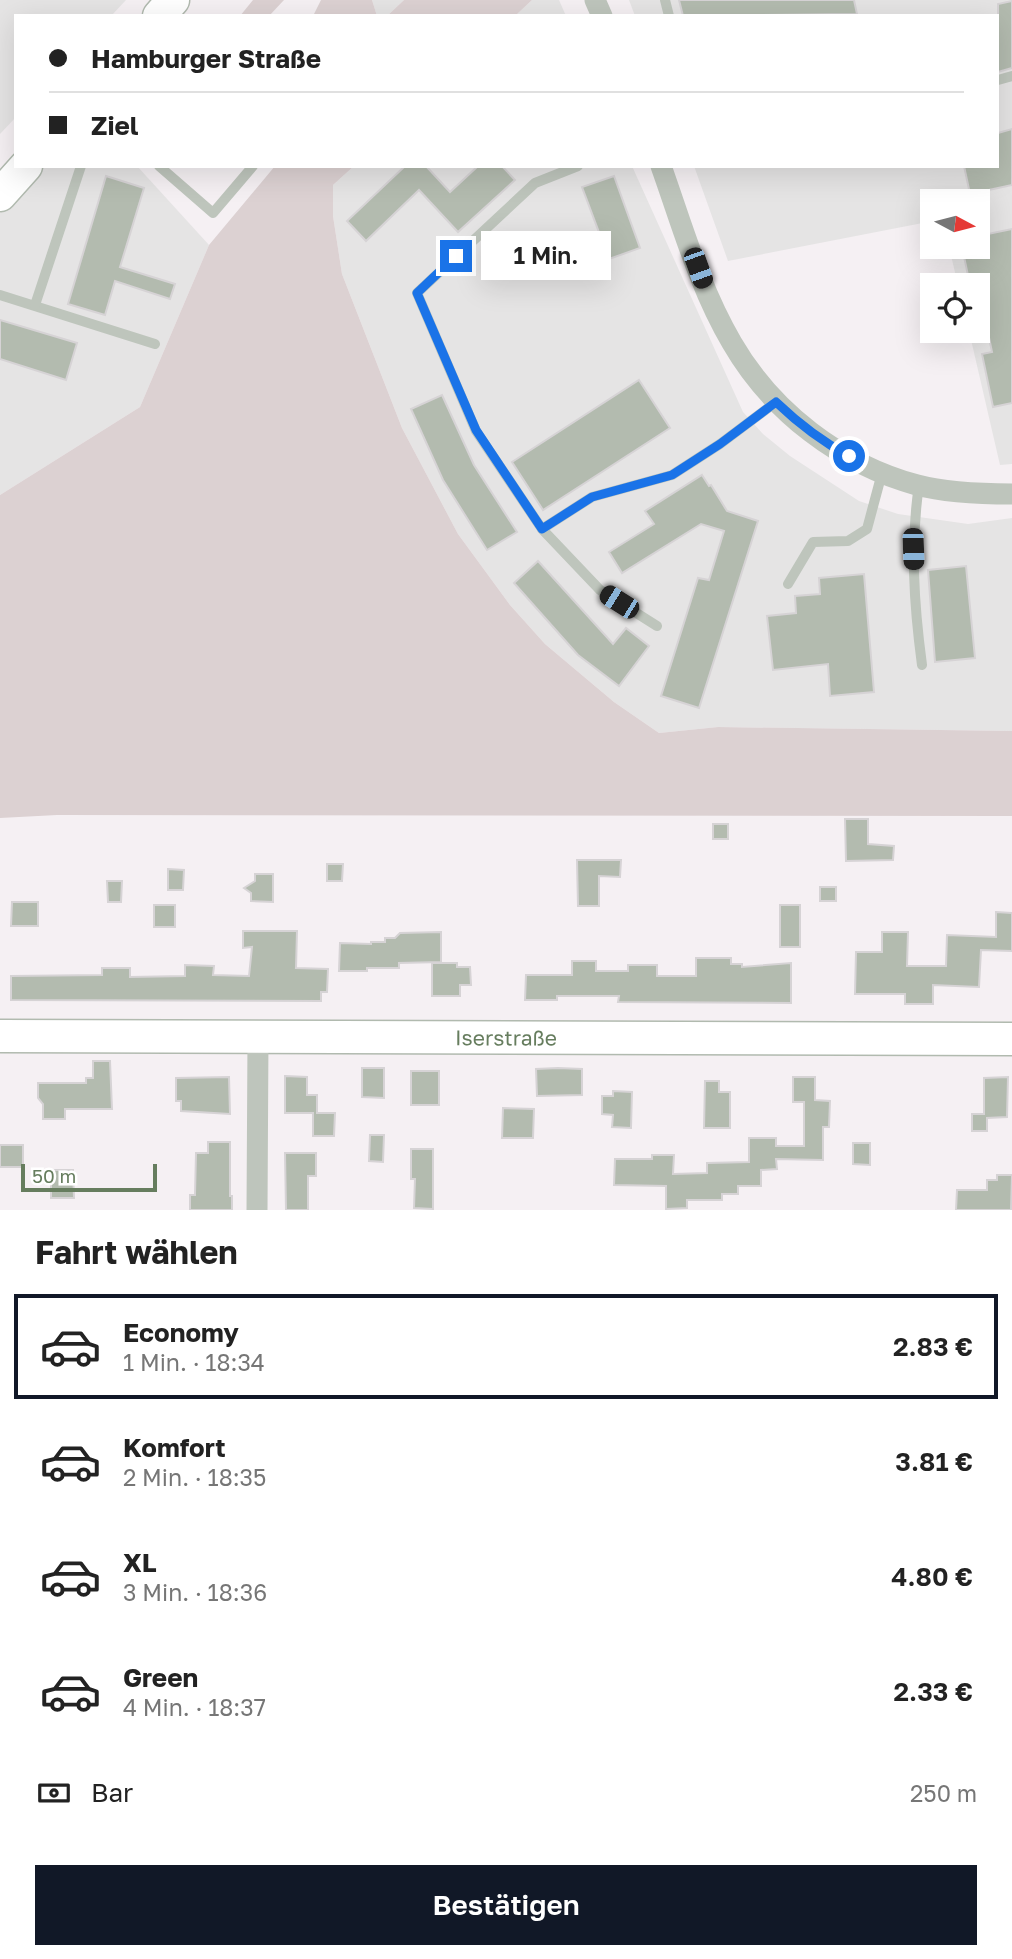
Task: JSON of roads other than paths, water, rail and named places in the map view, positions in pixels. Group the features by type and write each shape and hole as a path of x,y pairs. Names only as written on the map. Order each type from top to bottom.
{"street":[{"path":"161,14 173,0"},
{"path":"0,195 24,168"},
{"path":"662,168 707,293 732,343 758,382 776,402 800,424 832,447 882,473 919,485 1012,494"},
{"name":"Iserstraße","path":"0,1036 1012,1039"},
{"path":"257,1210 258,1037"}],"lane":[{"path":"35,305 80,168"},
{"path":"161,168 212,213 251,168"},
{"path":"573,168 535,183 417,293 476,430 542,529 600,590 657,626"},
{"path":"0,295 155,344"},
{"path":"542,529 592,497 672,475 720,444 776,402"},
{"path":"788,584 813,542 848,541 867,529 882,473"},
{"path":"919,485 913,549 914,592 922,665"}]}
